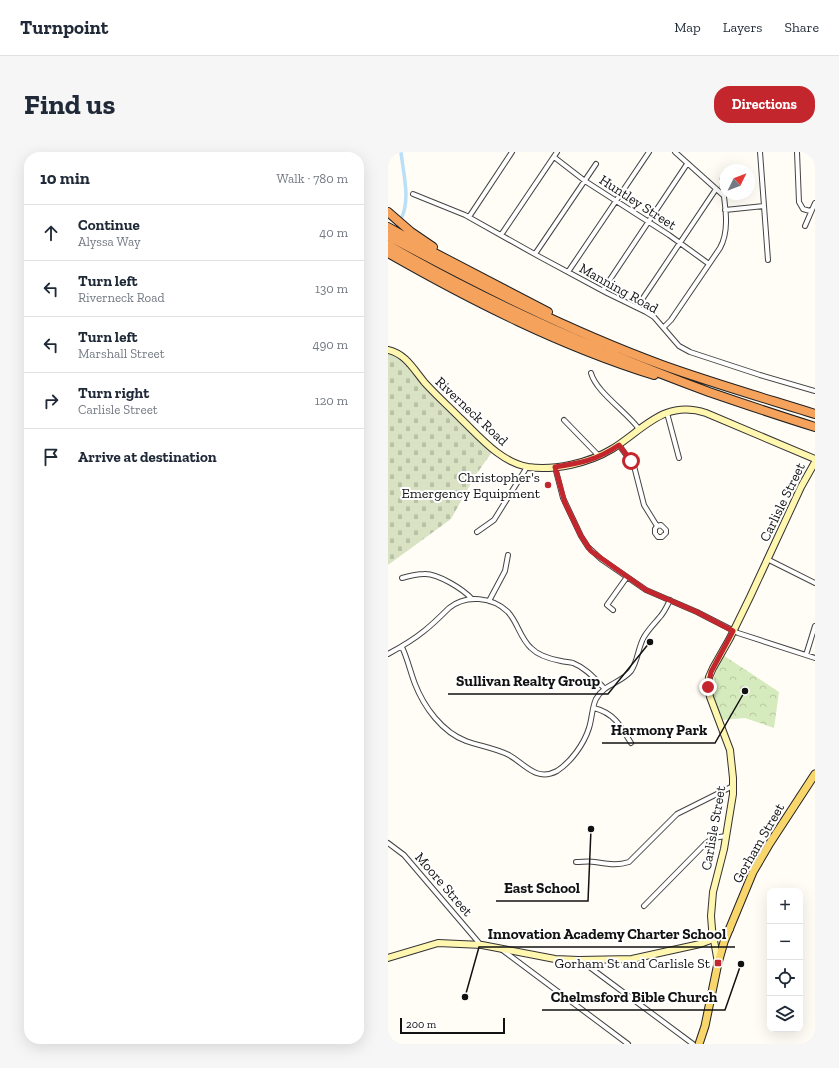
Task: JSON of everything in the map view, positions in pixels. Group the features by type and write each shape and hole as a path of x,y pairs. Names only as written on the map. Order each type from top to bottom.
{"highway":[{"path":"388,212 410,232 461,264 470,272"},
{"path":"388,228 470,272 622,349"},
{"path":"388,236 556,322 685,373 815,414"},
{"path":"388,245 475,292 561,332 732,400"},
{"path":"388,253 457,291"},
{"path":"388,259 537,330 600,356 636,370 815,427"}],"main road":[{"name":"Gorham Street","path":"699,1044 705,1026 718,963 753,872 815,774"}],"street":[{"path":"469,217 512,152"},
{"path":"501,235 557,152"},
{"path":"568,272 649,152"},
{"path":"675,152 719,192"},
{"path":"760,152 768,260"},
{"path":"797,152 799,202 803,209 811,210"},
{"name":"Huntley Street","path":"554,157 615,202 648,222 710,264"},
{"path":"535,254 596,164"},
{"path":"603,290 687,164"},
{"path":"637,308 716,189"},
{"name":"Manning Road","path":"413,194 469,217 568,272 654,317 679,346 690,352 815,391"},
{"path":"664,327 671,320 724,241 726,230 724,200"},
{"path":"805,226 815,203"},
{"path":"725,210 764,206"},
{"name":"Riverneck Road","path":"388,350 396,352 404,358 438,397 493,449 511,461 528,467 555,467 584,462 619,445 651,420 667,413 682,410 699,411 815,459"},
{"path":"591,373 597,385 639,429"},
{"path":"667,413 680,458"},
{"path":"564,420 599,456"},
{"path":"619,445 634,466 644,505 657,526"},
{"name":"Carlisle Street","path":"718,963 713,938 711,916 713,892 726,836 733,786 733,770 730,750 711,702 708,687 711,672 733,631 801,487 815,462"},
{"path":"477,532 494,520 528,467"},
{"path":"555,467 563,498 586,544 597,556 646,590 709,617 733,631 815,658"},
{"path":"489,601 505,571 508,555"},
{"path":"767,559 815,583"},
{"path":"402,578 425,574 433,575 455,586 472,599"},
{"path":"613,610 607,606 627,577"},
{"path":"388,654 402,647 425,631 450,608 460,602 472,599 485,600 498,605 508,613 530,648 549,658 572,663 581,667 604,688"},
{"path":"402,647 415,684 424,702 444,727 466,741 494,748 508,755 533,772 543,774 556,772 566,764 582,744 589,730 596,699 604,688 624,677 631,670 647,631 660,617 670,600"},
{"path":"806,655 815,626"},
{"path":"594,708 603,710 613,717 622,726 632,743"},
{"path":"576,862 594,862 611,865 622,865 630,862 677,814 733,786"},
{"path":"644,906 705,844 713,838 726,836"},
{"name":"Moore Street","path":"388,843 404,855 480,944"},
{"path":"388,958 438,943 480,944 555,959 632,959 694,946 730,929"},
{"path":"499,948 628,1044"},
{"path":"516,961 522,953"},
{"path":"579,960 693,1044"}],"green space":[{"path":"388,354 402,361 435,399 492,452 475,476 451,519 388,565"},
{"path":"723,655 779,692 774,728 745,718 723,720 715,701 712,688 715,674"}],"waterway":[{"path":"401,152 406,195 406,203 401,219"}],"place":[{"name":"Christopher's Emergency Equipment","path":"548,485"},
{"name":"Sullivan Realty Group","path":"650,642"},
{"name":"Harmony Park","path":"745,691"},
{"name":"East School","path":"591,829"},
{"name":"Gorham St and Carlisle St","path":"718,963"},
{"name":"Chelmsford Bible Church","path":"741,964"},
{"name":"Innovation Academy Charter School","path":"465,997"}],"route":[{"path":"631,461 619,445 592,460 578,464 555,467 563,498 583,540 588,548 597,556 646,590 719,622 733,631 715,663 709,678 708,687"}]}
